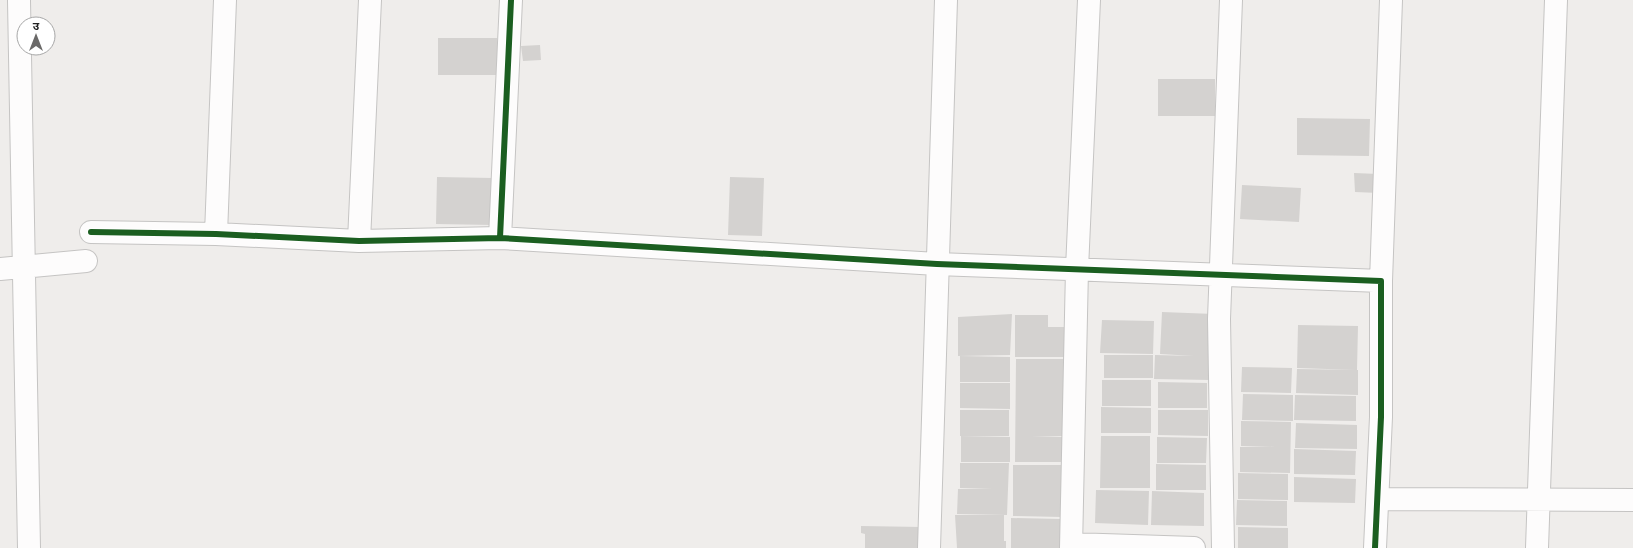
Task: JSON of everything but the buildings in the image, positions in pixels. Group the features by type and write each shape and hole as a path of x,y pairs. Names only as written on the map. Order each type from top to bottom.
{"street":[{"path":"216,234 225,0"},
{"path":"359,241 370,0"},
{"path":"500,238 511,0"},
{"path":"929,548 946,0"},
{"path":"1089,0 1077,270 1071,546 1194,548"},
{"path":"1223,548 1219,319 1231,0"},
{"path":"1375,548 1381,418 1382,281 1391,0"},
{"path":"1538,548 1556,0"},
{"path":"19,1 29,548"},
{"path":"91,232 216,234 359,241 500,238 937,264 1382,281"},
{"path":"0,269 86,262"},
{"path":"1378,499 1633,500"}],"cycle path":[{"path":"91,232 216,234 359,241 500,238 511,0"},
{"path":"500,238 937,264 1381,281 1381,417 1375,548"}]}
